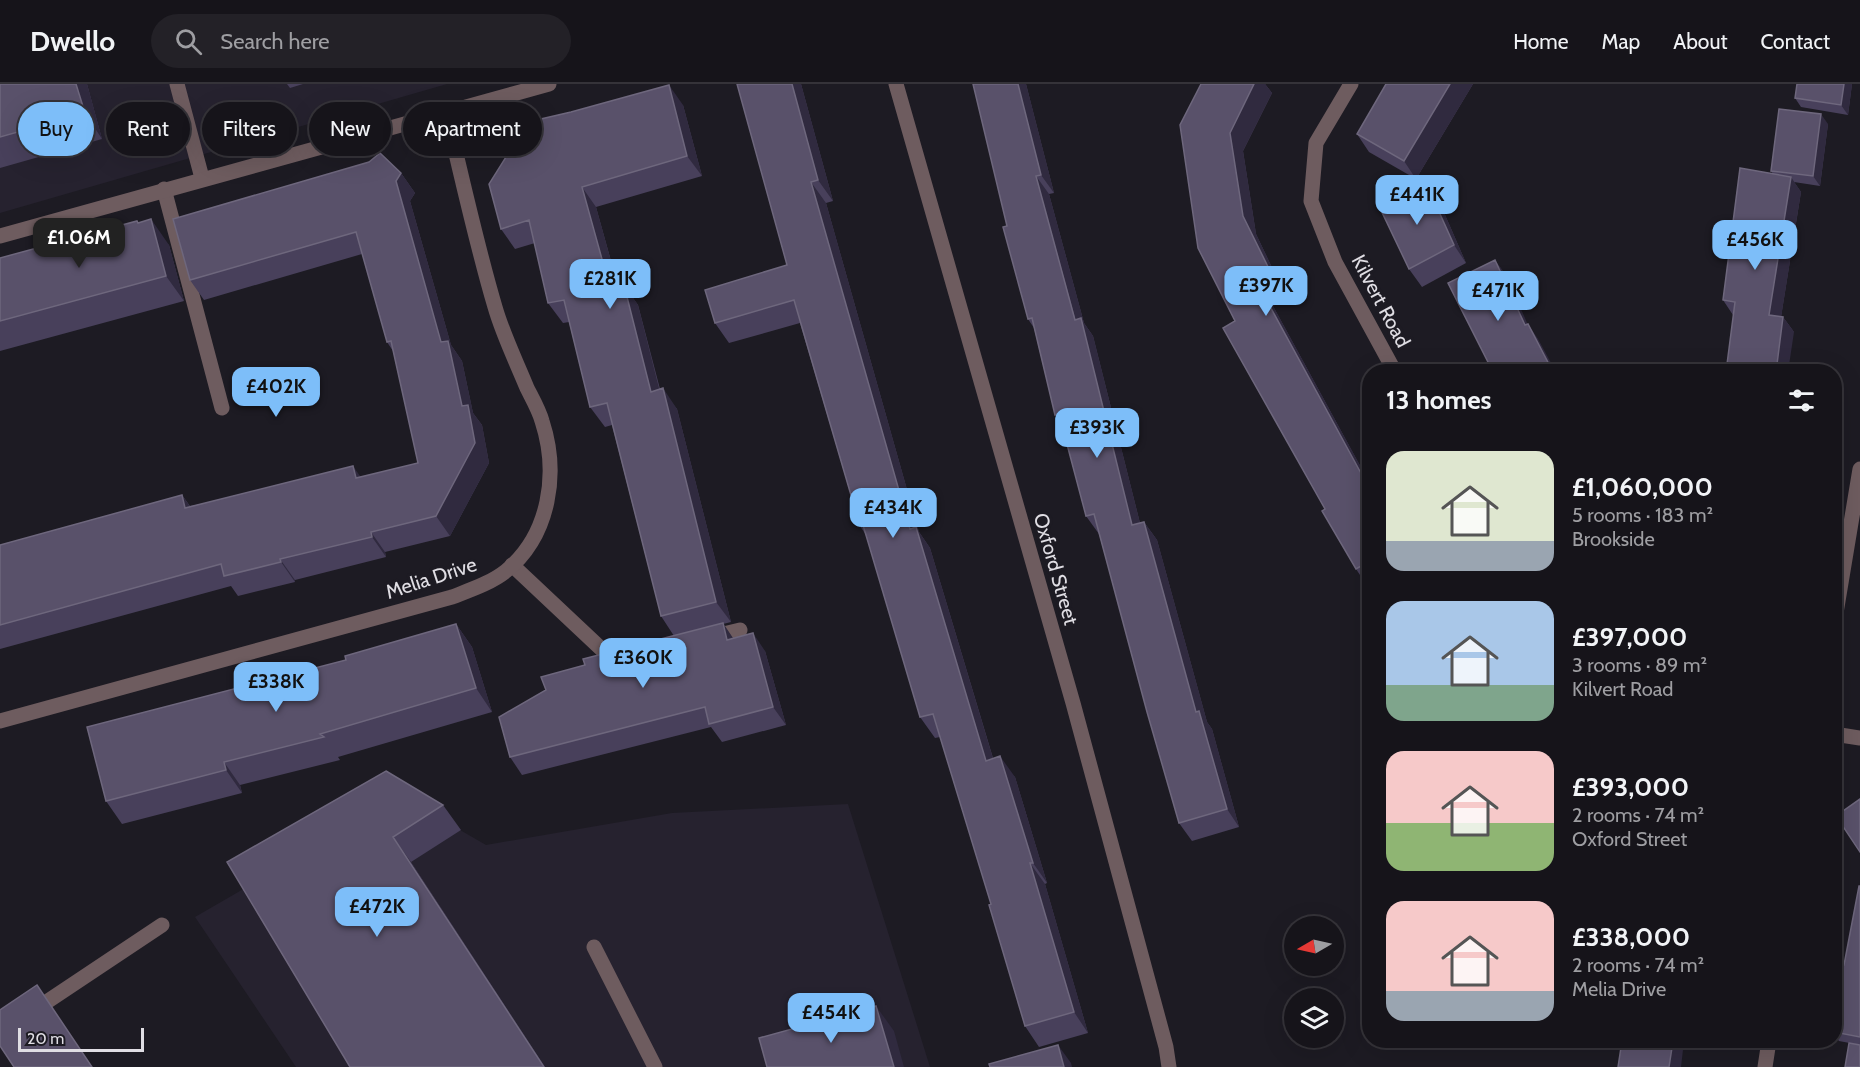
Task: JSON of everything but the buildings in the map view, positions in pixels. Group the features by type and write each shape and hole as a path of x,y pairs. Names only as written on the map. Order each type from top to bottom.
{"street":[{"path":"177,84 202,178"},
{"path":"483,102 549,84"},
{"name":"Oxford Street","path":"896,84 1073,703 1163,1036 1169,1067"},
{"name":"Kilvert Road","path":"1351,84 1316,143 1311,201 1335,262 1391,364"},
{"path":"0,236 403,124"},
{"name":"Melia Drive","path":"0,721 452,597 505,572 521,556 537,531 549,499 551,475 548,447 542,421 495,308 458,156"},
{"path":"164,189 222,408"},
{"path":"1842,577 1860,470"},
{"path":"513,565 612,659 639,656"},
{"path":"695,642 740,630"},
{"path":"1842,735 1860,738"},
{"path":"0,1034 162,925"},
{"path":"594,947 655,1067"},
{"path":"1765,1067 1768,1048"}],"shaded area":[{"path":"0,84 447,84 385,102 309,102 309,124 297,127 297,102 202,102 202,155 0,213"},
{"path":"403,797 486,845 672,813 848,804 930,1067 296,1067 195,917"}]}
